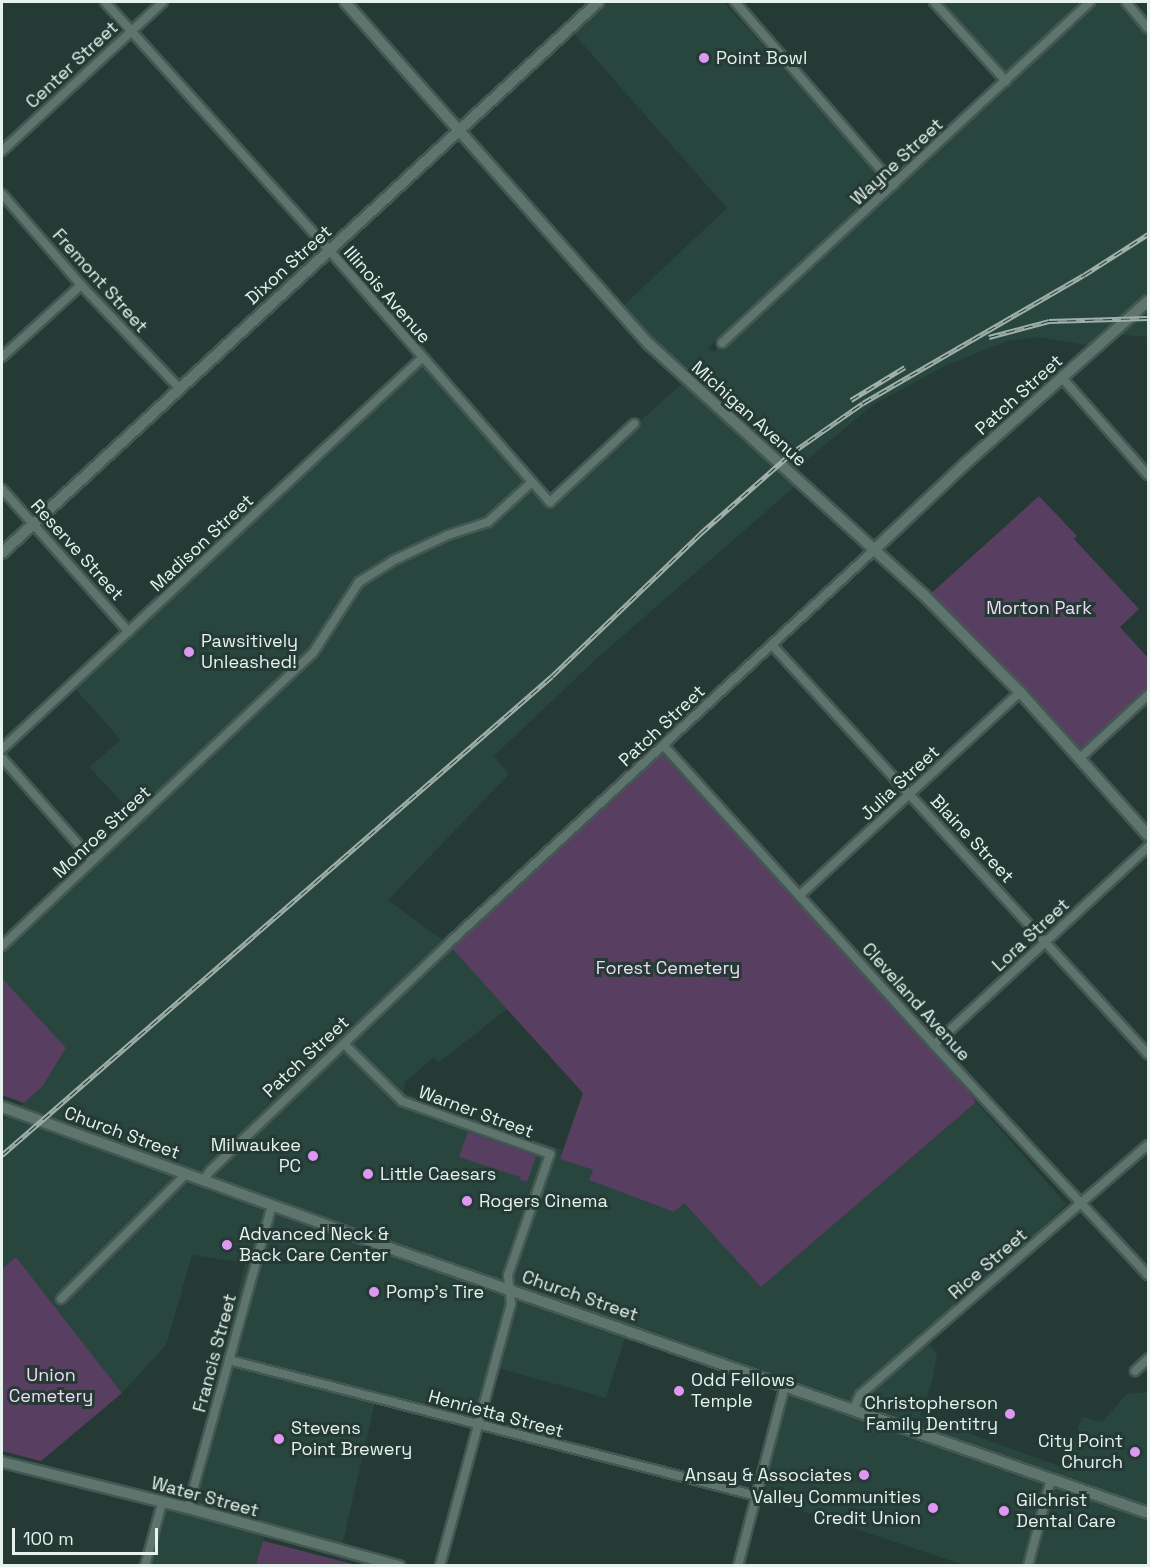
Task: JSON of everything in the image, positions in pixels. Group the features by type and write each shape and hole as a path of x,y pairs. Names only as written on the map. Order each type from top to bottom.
{"street":[{"name":"Illinois Avenue","path":"105,2 330,251 550,502 634,424"},
{"name":"Center Street","path":"2,151 163,2"},
{"name":"Michigan Avenue","path":"345,2 649,344 923,594 1020,692 1149,835"},
{"name":"Dixon Street","path":"2,553 178,387 330,251 457,130 598,2"},
{"path":"735,2 894,185"},
{"path":"934,2 1006,81"},
{"name":"Wayne Street","path":"722,343 1090,2"},
{"path":"1126,2 1149,28"},
{"name":"Fremont Street","path":"2,194 81,285 178,387"},
{"path":"2,357 81,285"},
{"name":"Patch Street","path":"203,1181 210,1171 344,1044 965,464 1149,301"},
{"name":"Madison Street","path":"2,750 422,358"},
{"path":"1063,379 1149,475"},
{"name":"Monroe Street","path":"2,946 313,653 359,582 402,556 448,535 488,522 532,482"},
{"name":"Reserve Street","path":"2,489 129,632"},
{"name":"Blaine Street","path":"772,645 1149,1054"},
{"name":"Julia Street","path":"800,896 1020,692"},
{"path":"1080,758 1149,695"},
{"name":"Cleveland Avenue","path":"664,746 934,1045 1149,1275"},
{"path":"2,758 93,861"},
{"name":"Lora Street","path":"934,1045 1149,847"},
{"name":"Warner Street","path":"344,1044 402,1101 550,1154 508,1275 510,1289"},
{"name":"Church Street","path":"2,1107 272,1206 1149,1513"},
{"name":"Rice Street","path":"854,1410 860,1395 1149,1145"},
{"path":"61,1299 186,1174"},
{"name":"Francis Street","path":"188,1508 272,1206"},
{"path":"440,1566 511,1304 510,1289"},
{"path":"1135,1371 1149,1359"},
{"name":"Henrietta Street","path":"229,1360 757,1496"},
{"path":"738,1566 785,1385"},
{"name":"Water Street","path":"2,1462 188,1508 399,1566"},
{"path":"1028,1566 1051,1479"},
{"path":"145,1566 162,1503"}],"shaded area":[{"path":"608,2 724,2 883,181 879,190 708,348 714,352 1090,2 1126,2 1148,28 1148,337 1112,334 1097,347 1039,337 1007,341 947,365 874,404 791,473 800,482 596,659 494,756 509,774 388,900 448,944 507,1009 439,1062 434,1057 405,1082 404,1093 562,1150 560,1159 593,1170 589,1180 674,1212 683,1202 761,1287 976,1102 1066,1204 967,1302 925,1339 937,1354 932,1382 920,1416 1065,1468 1082,1417 1102,1422 1127,1394 1148,1392 1148,1565 964,1565 757,1496 785,1385 627,1330 606,1398 495,1367 479,1425 376,1398 341,1550 267,1530 256,1565 144,1565 162,1503 188,1508 245,1263 192,1255 166,1345 122,1393 16,1257 2,1269 2,1122 42,1087 66,1048 2,978 2,946 138,819 89,767 121,740 72,685 422,358 550,502 686,380 619,310 727,208 573,33"},
{"path":"938,2 1081,2 1009,70 1002,72"}],"green space":[{"name":"Morton Park","path":"1039,496 1077,536 1074,539 1139,609 1120,627 1148,658 1148,695 1080,758 927,597"},
{"name":"Forest Cemetery","path":"664,746 934,1045 976,1102 761,1287 684,1203 674,1212 589,1180 593,1170 560,1159 583,1093 448,944"},
{"path":"2,978 66,1048 42,1087 24,1103 2,1095"},
{"path":"468,1132 536,1156 527,1182 520,1180 520,1177 459,1157"},
{"name":"Union Cemetery","path":"16,1257 122,1393 41,1461 2,1451 2,1269"},
{"path":"264,1541 356,1565 256,1565"}],"railway":[{"path":"2,1155 552,676 701,533 793,452 863,403 1084,275 1148,234"},
{"path":"989,337 1049,321 1148,318"},
{"path":"851,400 905,367"}],"place":[{"name":"Point Bowl","path":"704,58"},
{"name":"Pawsitively Unleashed!","path":"189,652"},
{"name":"Milwaukee PC","path":"313,1156"},
{"name":"Little Caesars","path":"368,1174"},
{"name":"Rogers Cinema","path":"467,1201"},
{"name":"Advanced Neck & Back Care Center","path":"227,1245"},
{"name":"Pomp's Tire","path":"374,1292"},
{"name":"Odd Fellows Temple","path":"679,1391"},
{"name":"Christopherson Family Dentitry","path":"1010,1414"},
{"name":"Stevens Point Brewery","path":"279,1439"},
{"name":"City Point Church","path":"1135,1452"},
{"name":"Ansay & Associates","path":"864,1475"},
{"name":"Valley Communities Credit Union","path":"933,1508"},
{"name":"Gilchrist Dental Care","path":"1004,1511"}]}
